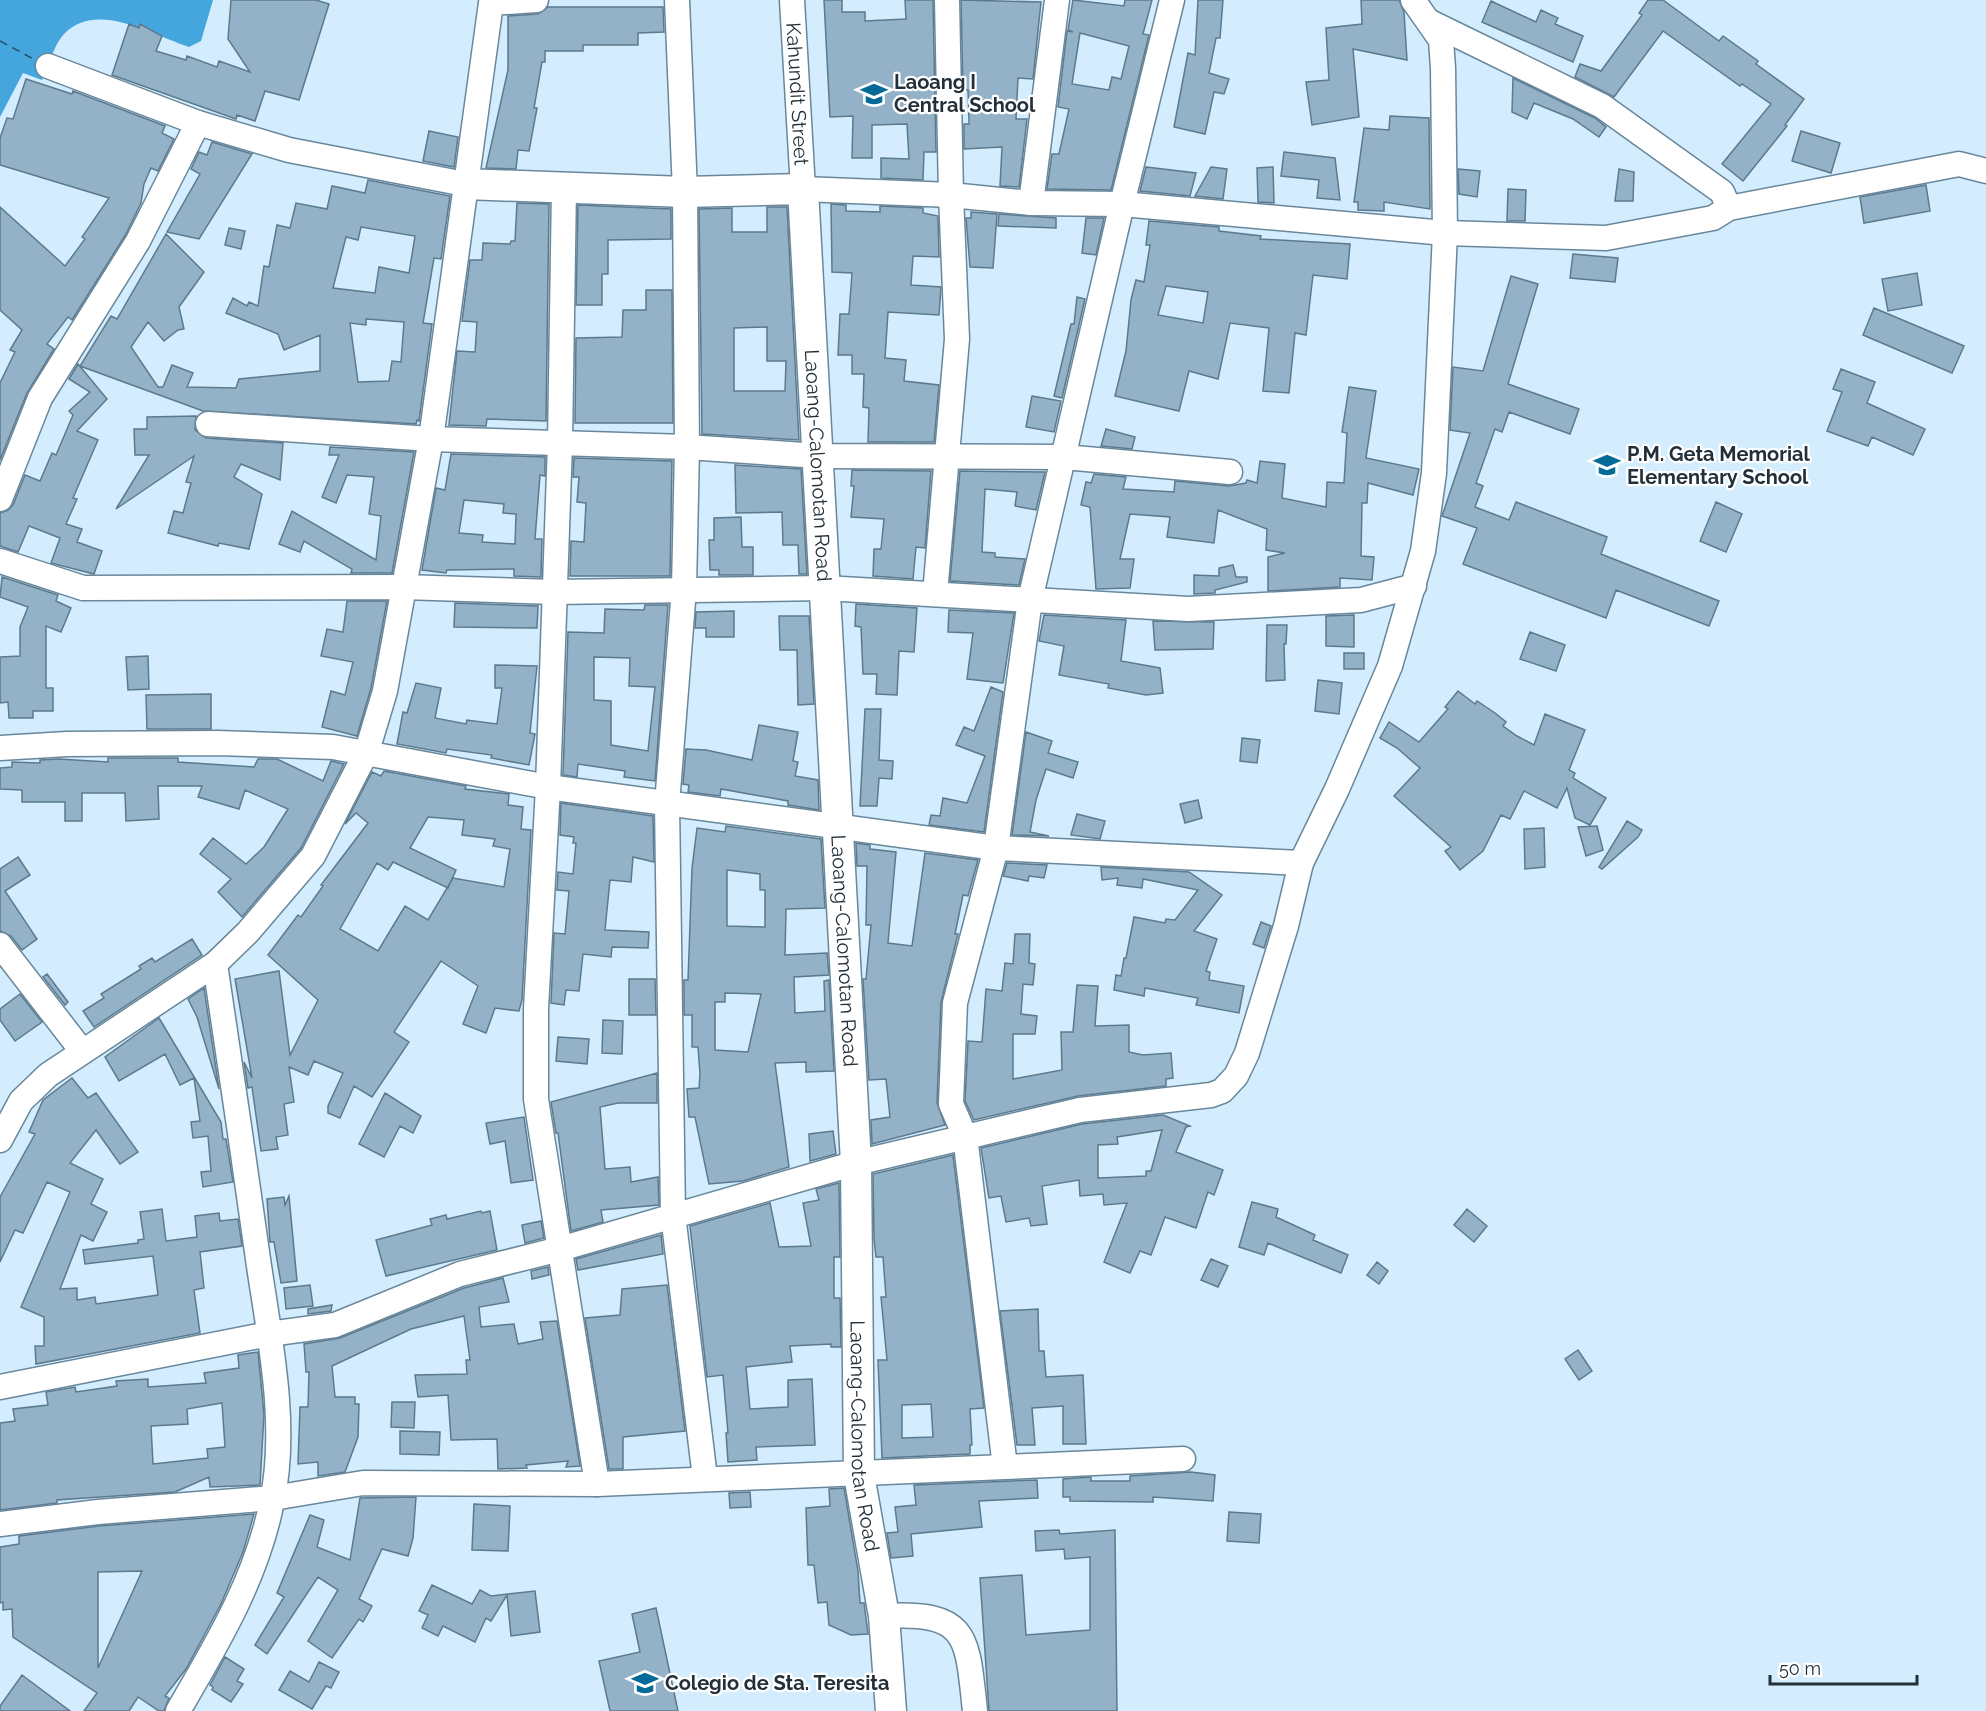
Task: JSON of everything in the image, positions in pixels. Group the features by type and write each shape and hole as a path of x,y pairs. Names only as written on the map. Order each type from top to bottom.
{"main road":[{"path":"465,184 685,192 803,189"},
{"name":"Laoang-Calomotan Road","path":"803,189 856,1163 859,1475 884,1616 891,1711"}],"street":[{"path":"0,1140 11,1102 82,1051 215,964 248,932 312,856 367,751 385,691 431,439 490,3 536,0"},
{"path":"677,0 685,192 687,447 684,589 667,804 673,1215 705,1478"},
{"name":"Kahundit Street","path":"792,0 803,189"},
{"path":"935,594 949,455 957,339 947,0"},
{"path":"1031,203 1057,0"},
{"path":"1005,1467 965,1136 951,1104 955,1003 996,848 1030,600 1172,0"},
{"path":"0,1387 269,1334 335,1324 460,1274 560,1249 856,1163 1080,1110 1211,1095 1222,1090 1236,1076 1247,1053 1286,927 1301,863 1337,789 1390,666 1423,551 1434,473 1445,233 1441,40 1413,0"},
{"path":"1430,22 1602,106 1722,192 1729,208"},
{"path":"48,66 198,123 289,150 465,184"},
{"path":"0,499 40,398 138,241 198,123"},
{"path":"803,189 951,195 1031,203 1122,204 1445,233 1606,238 1713,218 1729,208 1959,164 1986,171"},
{"path":"564,188 560,443 548,787 536,1009 536,1099 597,1484"},
{"path":"208,424 431,439 687,447 818,456 1064,457 1230,472"},
{"path":"0,561 83,588 403,587 554,592 825,588 1188,609 1361,600 1414,586"},
{"path":"0,748 67,744 296,744 367,751 548,787 837,824 996,848 1301,863"},
{"path":"0,945 82,1051"},
{"path":"178,1711 219,1642 253,1570 273,1498 279,1440 269,1334 215,964"},
{"path":"0,1524 98,1512 273,1498 363,1483 597,1484 705,1478 859,1475 1183,1459"},
{"path":"884,1616 920,1614 933,1617 949,1625 962,1637 969,1655 975,1711"}],"water":[{"path":"0,0 213,0 201,41 189,47 125,23 92,20 77,24 60,39 42,80 23,73 0,117"}],"building":[{"path":"231,0 316,0 329,4 299,100 265,91 255,121 237,115 236,119 112,75 129,24 139,28 140,24 162,36 156,51 186,60 187,56 217,67 219,61 250,72 228,39"},
{"path":"824,0 842,0 842,12 865,12 865,21 906,19 905,0 933,0 936,152 924,152 923,180 881,178 881,158 909,159 907,124 872,125 872,158 852,158 853,116 830,117"},
{"path":"961,0 1041,2 1033,79 1018,78 1016,119 1027,119 1019,187 1000,186 1002,147 964,149 964,124 969,124 969,121 968,90 963,90"},
{"path":"1073,0 1124,6 1125,0 1152,0 1143,34 1149,35 1111,190 1047,189 1052,154 1059,154 1069,109 1058,107 1067,31 1073,32 1068,30","holes":["1080,33 1129,46 1121,79 1112,77 1109,90 1072,84"]},
{"path":"1198,0 1223,0 1220,38 1216,38 1209,73 1229,79 1224,94 1214,92 1205,134 1174,127 1188,53 1195,55"},
{"path":"1361,0 1399,0 1404,12 1407,60 1353,49 1359,117 1312,125 1306,82 1329,80 1326,28 1362,24"},
{"path":"1648,0 1663,0 1719,41 1723,36 1758,61 1756,64 1804,99 1785,125 1787,126 1743,181 1722,164 1771,104 1742,84 1740,86 1663,31 1614,97 1575,77 1580,64 1601,71 1642,15 1639,13"},
{"path":"1491,1 1536,22 1541,10 1558,18 1555,24 1583,36 1573,62 1482,22"},
{"path":"548,7 663,7 664,32 638,33 638,45 583,45 583,51 545,51 545,62 542,62 534,108 537,108 529,151 518,150 516,169 486,168 508,70 508,16 538,14"},
{"path":"1513,78 1595,118 1606,127 1599,137 1573,119 1534,103 1527,119 1512,112"},
{"path":"26,79 72,94 73,91 165,126 162,133 174,139 158,171 151,168 144,184 141,203 126,234 72,320 68,317 47,344 54,349 27,393 0,460 0,383 15,352 10,350 22,330 0,310 0,207 65,266 85,239 82,237 109,198 0,165 0,138 7,118 13,119"},
{"path":"1390,116 1429,118 1430,209 1384,202 1384,211 1358,210 1358,202 1354,202 1364,128 1389,130"},
{"path":"429,131 458,137 454,167 423,161"},
{"path":"1801,131 1840,143 1831,173 1792,161"},
{"path":"212,142 252,154 199,239 167,232 200,174 191,169 199,152 207,155"},
{"path":"1284,152 1335,158 1340,200 1317,198 1319,180 1281,176"},
{"path":"1146,167 1196,173 1190,196 1140,191"},
{"path":"1211,167 1227,169 1223,199 1195,196"},
{"path":"1273,167 1274,203 1258,202 1257,168"},
{"path":"1458,169 1480,171 1477,197 1459,194"},
{"path":"1619,169 1634,172 1633,201 1615,201"},
{"path":"368,180 450,196 441,259 434,258 423,323 432,324 419,421 417,420 416,424 203,411 80,366 111,316 117,319 166,234 204,272 179,307 184,329 178,330 164,341 148,322 131,347 158,387 163,387 172,365 193,373 187,387 236,388 239,379 320,371 320,335 284,350 278,334 226,313 233,298 247,306 249,302 258,306 264,266 269,267 277,225 290,228 296,203 327,209 332,186 365,193","holes":["361,227 415,236 409,273 379,267 375,293 333,288 346,237 358,240","366,319 404,322 401,362 392,361 389,381 358,382 350,323 366,325"]},
{"path":"1926,185 1930,211 1864,223 1860,197"},
{"path":"1508,189 1526,190 1525,221 1507,221"},
{"path":"517,203 549,204 546,421 487,419 486,426 449,425 457,351 475,352 477,322 462,321 470,260 482,260 483,243 510,244 511,241 515,241"},
{"path":"831,204 846,205 846,211 880,212 880,206 923,208 923,213 938,216 939,257 913,256 911,285 941,287 939,315 888,312 885,358 906,360 904,381 939,385 934,442 868,442 869,408 863,407 864,374 852,374 852,355 838,355 840,314 849,314 852,273 832,272"},
{"path":"578,205 671,209 671,239 608,240 608,274 602,274 602,305 576,305"},
{"path":"767,207 787,207 799,440 702,434 699,209 732,208 732,232 767,232","holes":["767,327 767,361 786,361 785,391 734,391 734,328"]},
{"path":"971,212 997,214 993,268 970,267 966,218 971,218"},
{"path":"999,214 1056,218 1056,228 998,226"},
{"path":"1086,218 1104,218 1096,255 1082,253"},
{"path":"1149,221 1219,227 1219,231 1261,236 1260,239 1350,244 1347,279 1313,275 1306,335 1295,333 1289,393 1263,391 1269,328 1230,323 1218,379 1189,371 1179,411 1115,396 1126,351 1131,300 1136,280 1144,282 1150,245 1146,245","holes":["1166,286 1208,292 1203,323 1158,315"]},
{"path":"229,228 245,231 241,249 225,245"},
{"path":"1573,254 1618,258 1615,282 1570,278"},
{"path":"1917,273 1922,305 1888,311 1882,279"},
{"path":"1511,276 1538,284 1508,384 1579,409 1570,434 1509,412 1502,432 1495,429 1476,483 1483,486 1475,507 1509,520 1516,502 1607,537 1601,554 1719,601 1709,626 1616,590 1606,618 1463,564 1477,528 1442,516 1470,433 1450,430 1453,367 1483,371"},
{"path":"646,290 672,290 673,423 575,423 576,338 622,337 623,310 646,310"},
{"path":"1077,297 1085,299 1062,398 1054,396 1071,324 1074,324"},
{"path":"1874,308 1964,346 1952,373 1863,335"},
{"path":"78,364 107,399 77,431 98,440 73,498 77,499 66,524 82,529 77,542 102,551 94,574 51,563 60,538 29,526 18,552 0,546 0,513 13,505 25,475 40,481 52,453 56,455 73,415 69,411 90,392 69,379"},
{"path":"1841,369 1875,382 1867,403 1925,429 1913,455 1872,437 1868,446 1827,431 1842,392 1833,389"},
{"path":"1349,387 1376,391 1366,458 1419,469 1413,495 1368,483 1367,503 1362,503 1361,556 1374,557 1372,580 1340,578 1340,587 1268,591 1268,557 1285,553 1266,550 1267,529 1218,510 1214,543 1167,537 1170,517 1130,514 1120,559 1134,559 1130,588 1096,589 1090,507 1081,505 1086,482 1091,483 1094,474 1126,477 1123,489 1174,492 1175,481 1229,486 1246,483 1247,480 1257,483 1260,461 1285,464 1282,498 1326,507 1327,482 1344,483 1347,433 1342,432"},
{"path":"1032,396 1061,401 1054,432 1026,427"},
{"path":"196,416 195,430 206,438 283,443 280,480 241,464 234,477 262,494 249,549 219,543 218,546 168,533 174,511 183,513 191,483 186,482 194,456 116,509 149,455 135,455 134,429 147,429 147,417"},
{"path":"1106,429 1135,437 1132,449 1101,446"},
{"path":"330,447 414,452 392,573 351,573 352,569 304,541 300,552 279,544 292,511 376,560 381,516 369,514 374,477 347,475 336,503 322,497 339,455 329,455"},
{"path":"451,454 545,457 545,476 540,475 535,539 542,539 541,577 514,576 514,569 447,570 446,573 422,570 436,488 445,490","holes":["464,500 504,504 503,513 516,514 515,544 482,542 483,535 459,533"]},
{"path":"574,458 672,461 670,576 570,576 571,541 584,542 586,503 577,502 579,477 573,477"},
{"path":"735,465 801,469 807,574 799,574 798,545 783,545 782,512 736,513"},
{"path":"852,470 931,471 925,548 916,547 913,579 873,576 874,549 881,549 884,519 851,517 854,486 851,486"},
{"path":"960,471 1045,472 1036,510 1015,506 1017,492 985,489 982,552 995,553 995,557 1025,559 1019,585 950,581"},
{"path":"1716,502 1742,514 1726,552 1700,541"},
{"path":"741,517 742,547 753,547 753,575 719,575 719,570 710,570 709,540 714,540 714,518"},
{"path":"1233,565 1236,577 1247,577 1247,582 1215,590 1215,593 1194,594 1194,575 1219,576 1219,568"},
{"path":"2,577 58,595 56,601 71,608 61,632 46,626 46,688 53,688 53,711 33,711 33,718 9,718 8,702 0,703 0,657 20,656 20,627 28,607 0,597"},
{"path":"347,601 387,601 371,688 357,736 322,727 331,691 345,695 353,662 321,656 327,629 343,632"},
{"path":"455,603 538,606 537,628 454,627"},
{"path":"856,604 917,608 914,652 899,651 897,695 876,694 877,674 863,674 861,627 855,626"},
{"path":"645,605 668,605 655,781 624,777 625,771 578,764 577,777 563,775 568,632 604,633 605,609 644,610","holes":["594,657 630,658 629,686 655,687 648,751 611,745 611,701 594,700"]},
{"path":"949,610 1014,613 1003,683 967,679 973,633 948,632"},
{"path":"734,611 734,637 706,637 706,628 695,628 696,612"},
{"path":"1044,615 1126,620 1121,661 1160,668 1163,693 1146,695 1108,688 1109,684 1059,675 1064,646 1039,641"},
{"path":"1354,615 1354,647 1326,646 1326,616"},
{"path":"779,616 809,616 814,704 798,705 797,650 780,650"},
{"path":"1153,621 1214,622 1213,649 1155,650"},
{"path":"1267,625 1287,625 1286,644 1284,644 1285,680 1266,681"},
{"path":"1530,632 1565,645 1556,671 1520,659"},
{"path":"1344,653 1364,653 1364,669 1344,669"},
{"path":"148,656 149,689 128,690 126,657"},
{"path":"495,665 537,666 530,733 535,734 529,765 491,758 492,755 447,749 446,753 397,744 403,712 407,713 416,683 441,688 435,718 466,724 467,720 497,724 502,688 495,688"},
{"path":"1318,680 1342,683 1339,714 1315,711"},
{"path":"991,687 1003,692 984,832 929,825 931,815 940,816 943,798 967,803 985,756 956,745 964,727 974,731"},
{"path":"1458,691 1475,704 1477,701 1495,713 1506,722 1503,726 1534,745 1545,714 1585,730 1569,770 1575,773 1573,778 1606,798 1590,825 1575,818 1567,788 1557,808 1524,791 1510,819 1501,815 1483,851 1460,870 1445,851 1451,847 1394,796 1420,768 1397,748 1380,738 1389,722 1419,742 1448,709 1445,707"},
{"path":"211,694 211,729 147,729 146,695"},
{"path":"865,709 881,709 879,760 893,761 892,779 879,778 877,806 860,806"},
{"path":"759,725 798,732 793,761 798,762 795,776 818,780 819,810 788,805 788,801 721,789 720,796 688,792 689,785 683,784 686,749 706,750 752,760"},
{"path":"1026,732 1052,741 1048,753 1078,762 1073,778 1046,769 1036,800 1030,832 1049,836 1012,835"},
{"path":"1242,738 1260,740 1257,763 1240,761"},
{"path":"108,758 178,758 178,762 254,767 258,759 277,759 323,781 331,761 344,764 301,848 242,917 218,892 231,879 200,854 213,838 246,864 264,847 288,809 245,790 239,809 198,797 202,786 158,786 159,819 126,821 125,793 82,793 82,821 65,821 65,802 22,802 22,790 0,789 0,768 12,767 12,762 40,763 40,760 59,759 108,762"},
{"path":"384,771 466,786 465,789 509,794 508,805 523,807 521,829 531,830 522,1000 519,1011 495,1008 486,1033 463,1024 478,986 441,961 394,1032 409,1042 372,1097 354,1086 340,1118 328,1113 328,1106 343,1073 314,1061 308,1075 289,1067 294,1102 284,1104 288,1135 276,1137 278,1149 261,1151 252,1087 248,1088 244,1062 252,1078 235,979 279,971 290,1055 318,1000 268,955 298,915 301,917 323,886 321,885 368,823 356,813 345,824 372,772 381,776","holes":["428,817 464,820 462,835 495,839 493,846 510,849 504,887 453,878 451,882 456,870 410,848","393,862 447,888 428,920 405,906 378,951 340,929 377,863 388,870"]},
{"path":"1198,800 1202,818 1185,823 1180,804"},
{"path":"561,803 653,816 654,862 633,857 631,882 610,880 605,930 649,932 648,948 612,947 611,957 583,954 579,991 566,990 564,1005 551,1003 554,933 565,934 569,891 557,890 558,872 573,874 576,843 573,843 574,837 560,835"},
{"path":"1077,814 1105,821 1100,839 1071,835"},
{"path":"1627,821 1642,830 1638,837 1602,869 1599,867"},
{"path":"726,826 821,839 825,908 786,909 785,955 827,953 829,975 794,977 795,1013 825,1011 824,981 829,980 834,1071 806,1072 806,1062 775,1063 789,1167 743,1181 709,1184 695,1117 689,1117 687,1089 699,1088 700,1074 698,1047 692,1047 692,1015 684,1015 684,980 688,980 692,868 697,828 725,832","holes":["727,870 760,874 760,890 765,890 765,927 727,926","725,993 761,994 748,1052 715,1050 715,1002 725,1002"]},
{"path":"1597,826 1603,850 1586,856 1578,827"},
{"path":"1544,828 1545,867 1525,869 1524,829"},
{"path":"856,843 870,845 870,849 896,852 888,943 912,946 925,853 978,860 968,896 963,895 955,934 958,934 941,1002 937,1103 945,1125 872,1144 871,1120 890,1117 886,1079 869,1080 863,979 866,979 871,925 866,925 867,866 857,866"},
{"path":"18,857 30,875 5,891 37,939 22,950 11,936 0,931 0,869"},
{"path":"1007,863 1047,865 1044,878 1029,876 1028,881 1003,876"},
{"path":"1101,867 1189,872 1222,895 1194,931 1217,939 1206,971 1210,972 1209,980 1244,986 1239,1013 1196,1005 1198,998 1145,988 1144,996 1114,990 1116,975 1121,976 1124,958 1126,958 1134,917 1165,923 1166,919 1175,920 1198,890 1143,879 1142,888 1117,885 1118,878 1102,880"},
{"path":"1261,922 1271,926 1264,948 1253,944"},
{"path":"1015,934 1030,934 1029,963 1035,964 1033,985 1023,984 1021,1014 1037,1016 1035,1034 1013,1034 1013,1079 1062,1070 1061,1032 1073,1032 1077,985 1098,986 1095,1026 1129,1025 1129,1052 1143,1055 1171,1053 1173,1078 1166,1079 1166,1086 1078,1096 974,1120 965,1101 968,1041 982,1042 986,989 1002,991 1005,963 1013,964"},
{"path":"192,939 202,955 94,1027 83,1011 104,998 101,994 141,969 139,966 152,958 155,962"},
{"path":"47,974 68,1002 65,1005 43,977"},
{"path":"629,979 655,979 656,1015 629,1015"},
{"path":"204,988 219,1089 197,1017 188,999"},
{"path":"20,994 42,1022 15,1041 0,1020 0,1009"},
{"path":"159,1018 221,1122 233,1182 203,1187 201,1172 211,1171 208,1136 193,1138 191,1122 200,1121 194,1078 180,1085 165,1054 119,1081 105,1057"},
{"path":"603,1020 623,1021 622,1054 602,1053"},
{"path":"558,1037 589,1039 587,1064 556,1061"},
{"path":"657,1073 657,1103 618,1103 600,1107 605,1169 630,1167 631,1182 658,1177 659,1205 601,1210 603,1222 571,1231 558,1133 556,1133 551,1102"},
{"path":"72,1078 88,1098 96,1093 138,1152 120,1164 96,1130 70,1163 103,1179 91,1204 107,1212 93,1241 81,1235 60,1289 77,1288 77,1300 95,1297 96,1304 158,1295 153,1256 85,1264 83,1250 138,1243 138,1240 144,1239 140,1212 162,1209 166,1241 197,1237 195,1216 219,1213 220,1221 238,1219 242,1246 200,1252 204,1288 194,1290 200,1333 36,1364 35,1346 44,1346 44,1317 21,1307 70,1192 47,1182 23,1233 15,1230 0,1262 0,1197 35,1134 29,1132 43,1100"},
{"path":"385,1093 421,1116 413,1133 400,1126 384,1157 359,1144"},
{"path":"1163,1115 1190,1126 1186,1127 1176,1152 1223,1170 1214,1195 1208,1192 1196,1228 1165,1217 1151,1255 1140,1251 1130,1273 1104,1262 1127,1203 1104,1205 1103,1194 1080,1196 1079,1180 1042,1186 1047,1224 1031,1226 1029,1218 1006,1222 1001,1196 989,1198 981,1148 1082,1124","holes":["1162,1130 1151,1171 1146,1171 1146,1176 1098,1178 1098,1145 1118,1144 1117,1137"]},
{"path":"524,1117 533,1180 511,1183 505,1141 490,1144 486,1123"},
{"path":"833,1131 836,1154 810,1161 809,1134"},
{"path":"953,1155 984,1408 970,1409 972,1445 970,1445 970,1454 882,1458 878,1360 887,1360 881,1297 886,1297 883,1257 876,1257 874,1239 873,1174","holes":["931,1404 933,1437 902,1438 902,1405"]},
{"path":"839,1183 840,1257 834,1257 834,1298 840,1298 841,1347 831,1347 831,1344 790,1346 792,1362 746,1367 750,1409 788,1407 788,1380 812,1379 815,1445 756,1447 757,1460 728,1462 723,1375 707,1377 690,1226 770,1203 779,1247 811,1246 803,1203 819,1200 816,1189"},
{"path":"289,1196 297,1281 281,1283 274,1242 270,1242 267,1199 284,1197 285,1205"},
{"path":"1252,1202 1278,1209 1276,1217 1315,1235 1313,1240 1348,1255 1341,1273 1268,1243 1264,1255 1239,1247"},
{"path":"1467,1209 1487,1226 1474,1242 1454,1225"},
{"path":"481,1211 482,1213 490,1211 497,1250 386,1276 376,1240 432,1225 430,1219 446,1215 447,1219"},
{"path":"541,1221 544,1238 525,1243 522,1225"},
{"path":"661,1235 663,1254 578,1270 576,1259"},
{"path":"1211,1259 1228,1266 1218,1287 1201,1280"},
{"path":"1377,1262 1388,1271 1379,1284 1367,1275"},
{"path":"548,1267 549,1275 532,1279 531,1271"},
{"path":"503,1278 509,1302 479,1307 481,1327 514,1324 518,1344 543,1339 540,1322 557,1321 580,1466 566,1467 568,1461 526,1465 527,1468 498,1469 497,1439 451,1440 448,1395 418,1397 415,1375 467,1374 466,1360 470,1360 464,1316 411,1329 332,1366 335,1397 355,1397 355,1404 359,1404 358,1437 345,1472 318,1476 318,1462 298,1464 300,1407 308,1407 309,1372 306,1372 304,1344 340,1338 464,1288"},
{"path":"310,1285 313,1306 286,1309 284,1288"},
{"path":"667,1285 685,1431 623,1437 623,1469 609,1469 585,1318 620,1315 622,1289"},
{"path":"332,1305 331,1311 308,1314 308,1309"},
{"path":"1038,1309 1039,1351 1044,1351 1046,1377 1083,1375 1086,1444 1063,1444 1063,1406 1032,1408 1035,1445 1017,1445 1000,1311"},
{"path":"1578,1350 1592,1371 1579,1380 1565,1359"},
{"path":"258,1352 264,1414 260,1485 210,1487 209,1477 175,1492 57,1500 57,1503 0,1510 0,1423 15,1421 13,1409 48,1405 46,1392 75,1387 76,1392 117,1386 116,1381 148,1379 148,1387 206,1383 204,1373 239,1368 238,1355","holes":["222,1403 225,1447 207,1449 208,1458 153,1464 151,1426 188,1424 187,1409"]},
{"path":"392,1402 415,1402 414,1428 391,1427"},
{"path":"400,1431 440,1432 439,1455 400,1454"},
{"path":"1191,1472 1215,1475 1213,1501 1153,1497 1153,1502 1070,1501 1070,1497 1063,1497 1063,1479 1091,1477 1091,1481 1130,1481 1130,1476"},
{"path":"1037,1480 1038,1498 979,1501 982,1527 911,1534 913,1556 891,1558 887,1533 898,1532 895,1507 916,1505 914,1485"},
{"path":"844,1488 858,1571 860,1603 864,1603 868,1634 851,1635 829,1625 827,1602 818,1603 814,1565 808,1565 806,1508 830,1506 829,1489"},
{"path":"750,1492 751,1507 730,1508 729,1493"},
{"path":"416,1497 413,1538 408,1556 382,1549 359,1599 372,1606 363,1622 359,1619 332,1658 308,1641 338,1590 318,1577 267,1654 255,1645 284,1597 277,1593 310,1515 324,1520 317,1547 350,1560 360,1498"},
{"path":"474,1504 510,1506 508,1551 472,1550"},
{"path":"1229,1512 1261,1514 1259,1543 1227,1541"},
{"path":"254,1514 243,1552 221,1604 186,1669 165,1696 169,1698 164,1711 159,1711 138,1697 129,1711 84,1711 97,1693 13,1637 12,1609 3,1610 3,1602 0,1603 0,1547 19,1544 19,1536 99,1526","holes":["142,1571 98,1668 98,1572"]},
{"path":"1059,1530 1060,1534 1115,1530 1117,1711 989,1711 980,1578 1022,1575 1026,1635 1090,1630 1090,1557 1065,1559 1064,1549 1036,1551 1035,1531"},
{"path":"432,1585 472,1604 480,1590 491,1596 535,1591 540,1632 511,1636 507,1595 491,1621 486,1618 475,1642 443,1626 438,1636 422,1628 428,1615 419,1611"},
{"path":"656,1608 678,1711 610,1711 599,1661 640,1652 632,1614"},
{"path":"225,1657 244,1669 237,1681 243,1684 231,1702 212,1690 213,1687 210,1685"},
{"path":"319,1662 339,1672 331,1688 326,1686 312,1709 279,1690 290,1671 309,1682"},
{"path":"22,1675 70,1711 0,1711 0,1706"}],"ferry route":[{"path":"0,41 39,62"}],"place":[{"name":"Laoang I Central School","path":"874,94"},
{"name":"P.M. Geta Memorial Elementary School","path":"1607,465"},
{"name":"Colegio de Sta. Teresita","path":"645,1683"}]}
